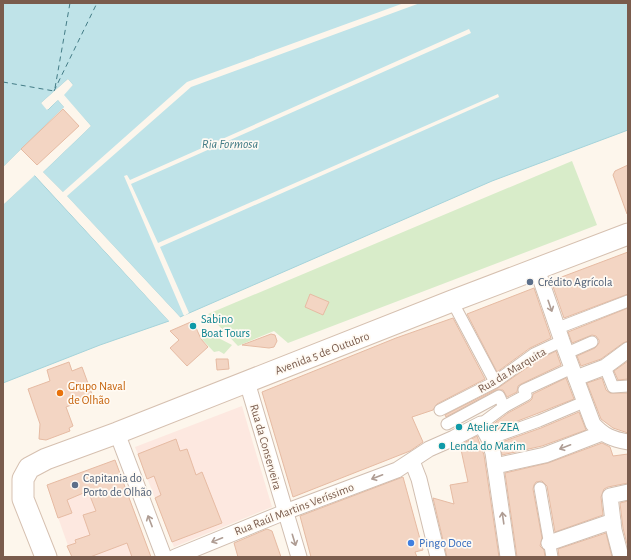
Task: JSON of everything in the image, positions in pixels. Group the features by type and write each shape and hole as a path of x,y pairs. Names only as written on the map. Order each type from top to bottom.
{"main road":[{"name":"Avenida 5 de Outubro","path":"46,557 23,499 23,479 29,468 452,301 628,234"}],"street":[{"path":"538,269 562,341 593,424 602,433 616,440 628,442"},
{"path":"452,301 495,382"},
{"path":"562,341 628,301"},
{"path":"562,341 592,342"},
{"name":"Rua da Marquita","path":"440,410 495,382 534,354 562,341"},
{"path":"508,557 496,466 489,439 480,424 504,407 526,395 524,390 574,373 616,362 628,350"},
{"path":"616,362 613,387 628,386"},
{"name":"Rua da Conserveira","path":"247,382 299,557"},
{"path":"447,424 499,396 504,407"},
{"path":"489,439 539,421 584,402"},
{"name":"Rua Raúl Martins Veríssimo","path":"176,557 285,512 397,470 429,450 480,424"},
{"path":"117,433 164,557"},
{"path":"496,466 545,455 602,433"},
{"path":"412,461 419,479 438,557"},
{"path":"540,488 550,550 613,521"},
{"path":"622,549 613,521 610,496 628,492"}],"shaded area":[{"path":"242,406 272,507 174,547 135,447"},
{"path":"115,460 151,557 72,557 47,486"}],"green space":[{"path":"572,161 597,225 288,343 274,331 238,346 208,314"},
{"path":"205,331 232,345 224,354 219,351 214,352 199,336"}],"water":[{"name":"Ria Formosa","path":"3,3 628,3 628,130 492,181 180,317 43,172 91,126 63,95 73,85 68,79 41,103 48,110 58,100 64,107 3,167"},
{"path":"34,175 169,321 100,345 3,383 3,205"}],"pier":[{"path":"404,3 420,3 191,87 67,196 180,317 177,318 41,173 41,170 88,126 62,95 62,93 70,85 68,82 44,103 48,107 58,98 66,106 66,108 3,169 3,167 64,107 58,100 47,110 41,103 68,79 73,85 64,95 91,126 43,172 63,192 187,82"},
{"path":"469,29 471,33 131,184 158,243 498,94 499,97 160,247 189,313 184,316 124,176 127,175 130,180"},
{"path":"33,174 36,174 170,320 169,321 35,175 3,205 3,202"}],"building":[{"path":"63,109 79,126 37,165 21,149"},
{"path":"628,165 627,214 613,175 615,171"},
{"path":"628,252 628,294 564,318 551,281"},
{"path":"534,288 551,338 530,348 497,372 467,314"},
{"path":"310,294 329,302 323,315 305,307"},
{"path":"628,308 628,341 601,359 581,366 577,356 595,348 599,343 599,340 596,336 592,335 572,343 568,332"},
{"path":"453,318 485,379 437,404 433,410 412,417 423,442 410,451 293,497 262,392 396,338"},
{"path":"193,321 201,339 208,347 187,366 170,348 179,340 170,331"},
{"path":"271,334 275,335 277,341 274,347 269,348 242,345"},
{"path":"556,351 561,365 521,384 518,386 517,392 507,397 503,390 496,390 446,417 445,415 498,388 538,360"},
{"path":"216,359 228,359 229,369 217,370"},
{"path":"628,361 628,379 618,380 614,371"},
{"name":"Grupo Naval de Olhão","path":"69,362 72,371 82,367 93,397 66,407 73,426 69,428 70,431 46,440 39,439 40,424 28,389 50,381 47,370"},
{"path":"566,378 574,399 494,430 492,425 508,413 530,401 533,394"},
{"path":"602,378 606,390 610,393 628,393 628,433 613,428 601,419 587,383"},
{"path":"579,412 586,430 542,446 502,455 499,443"},
{"path":"477,436 484,455 499,557 447,557 433,498 454,504 450,485 468,482 460,445"},
{"path":"176,439 180,451 187,449 196,475 202,472 222,523 172,542 155,498 161,495 154,476 147,479 138,454"},
{"path":"602,443 610,447 613,456 628,454 628,483 604,489 601,497 603,515 555,532 547,486 542,481 536,482 533,489 542,538 540,546 544,550 545,557 517,557 505,473 548,463"},
{"path":"115,460 151,557 132,557 127,543 90,557 72,557 67,546 76,543 75,540 90,535 83,515 96,511 88,491 67,500 72,513 58,518 47,485"},
{"path":"403,477 423,550 415,552 417,557 311,557 300,516"},
{"path":"628,501 628,548 623,528 620,503"},
{"path":"267,529 272,531 281,557 238,557 234,543"},
{"path":"606,533 612,557 559,557 558,549"}],"ferry route":[{"path":"55,88 70,3"},
{"path":"54,91 97,3"},
{"path":"3,82 54,91"}],"place":[{"name":"Crédito Agrícola","path":"530,282"},
{"name":"Sabino Boat Tours","path":"193,326"},
{"name":"Grupo Naval de Olhão","path":"60,393"},
{"name":"Atelier ZEA","path":"459,427"},
{"name":"Lenda do Marim","path":"442,446"},
{"name":"Capitania do Porto de Olhão","path":"75,485"},
{"name":"Pingo Doce","path":"411,543"}]}
